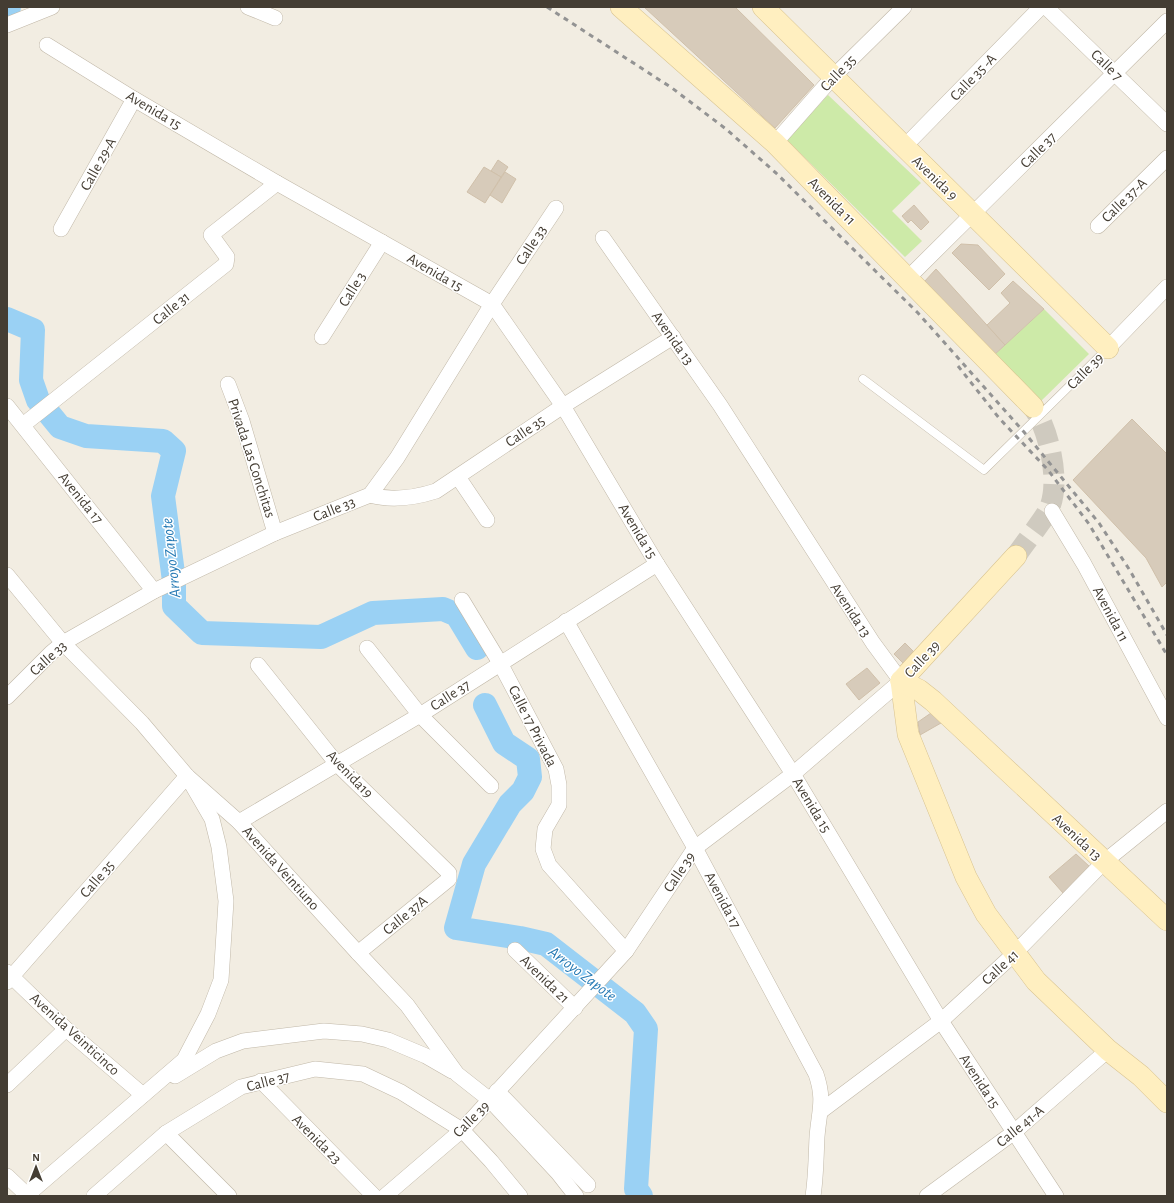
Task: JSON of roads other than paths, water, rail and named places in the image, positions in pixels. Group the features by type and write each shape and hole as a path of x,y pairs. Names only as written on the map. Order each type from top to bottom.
{"main road":[{"name":"Avenida 9","path":"763,7 1108,348"},
{"name":"Avenida 11","path":"627,9 775,143 1033,407"},
{"name":"Calle 39","path":"901,681 1016,556"},
{"name":"Avenida 13","path":"901,681 919,690 933,701 1167,920"},
{"path":"901,681 908,734 966,877 986,914 1014,954 1036,981 1108,1050 1141,1076 1167,1102"}],"street":[{"path":"7,25 52,7"},
{"path":"248,7 275,18"},
{"name":"Calle 35","path":"775,143 833,77 904,7"},
{"name":"Calle 35 -A","path":"904,147 1041,7"},
{"name":"Calle 7","path":"1046,7 1167,124"},
{"name":"Calle 37","path":"908,278 1167,21"},
{"name":"Avenida 15","path":"47,45 134,99 278,183 492,304 563,406 657,564 794,774 941,1021 1013,1133 1056,1196"},
{"name":"Calle 29-A","path":"62,229 134,99"},
{"name":"Calle 37-A","path":"1098,226 1167,158"},
{"name":"Calle 31","path":"23,425 226,264 226,257 211,235 278,183"},
{"name":"Calle 33","path":"7,698 50,652 154,591 275,533 370,496 397,458 492,304 556,208"},
{"name":"Avenida 13","path":"603,238 720,405 873,643 901,681"},
{"name":"Calle 3","path":"322,337 382,242"},
{"name":"Calle 39","path":"1108,348 1167,287"},
{"name":"Calle 35","path":"370,496 386,499 423,496 436,491 563,406 672,337"},
{"name":"Privada Las Conchitas","path":"228,384 242,421 275,533"},
{"name":"Avenida 17","path":"7,406 154,591"},
{"path":"458,477 487,520"},
{"name":"Avenida 11","path":"1052,511 1084,564 1167,718"},
{"name":"Calle 37","path":"239,822 420,714 657,564"},
{"name":"Avenida Veintiuno","path":"7,575 63,643 142,723 187,776 239,822 358,953 408,1005 457,1074 493,1095"},
{"name":"Calle 17 Privada","path":"462,600 500,663 556,769 559,785 559,805 545,829 543,848 549,866 626,950"},
{"name":"Avenida 17","path":"566,621 695,848 816,1074 821,1089 821,1111 818,1128 813,1196"},
{"path":"367,648 420,714 491,786"},
{"name":"Avenida19","path":"258,665 337,764 447,870 450,875"},
{"name":"Calle 39","path":"385,1196 462,1130 602,978 626,950 695,848 794,774 901,681"},
{"path":"7,1176 26,1196 184,1060 208,1014 221,980 226,901 219,847 212,818 187,776"},
{"name":"Calle 35","path":"9,977 187,776"},
{"name":"Calle 41","path":"821,1111 941,1021 1014,954 1104,862 1167,811"},
{"name":"Calle 37A","path":"358,953 449,878 450,875"},
{"name":"Avenida 21","path":"515,950 575,1008"},
{"name":"Avenida Veinticinco","path":"9,977 66,1029 144,1094"},
{"path":"7,1085 66,1029"},
{"path":"144,1094 216,1052 243,1041 324,1031 362,1034 388,1040 426,1056 457,1074"},
{"name":"Calle 41-A","path":"927,1196 1013,1133 1108,1050"},
{"name":"Calle 37","path":"94,1196 166,1133 241,1087 315,1069 363,1074 402,1092 462,1130"},
{"name":"Avenida 23","path":"261,1081 374,1196"},
{"path":"493,1095 588,1185"},
{"path":"493,1095 576,1196"},
{"path":"462,1130 491,1161 520,1196"},
{"path":"166,1133 230,1196"}],"lane":[{"name":"Calle 39","path":"863,379 984,470 1108,348"}],"waterway":[{"name":"Arroyo Zapote","path":"7,319 33,330 31,380 38,400 60,427 86,436 163,441 174,451 163,496 174,581 174,606 202,633 321,637 373,613 443,609 457,615 477,648"},
{"name":"Arroyo Zapote","path":"485,705 504,743 528,759 530,777 523,791 510,804 474,864 456,928 520,938 546,944 635,1013 646,1029 636,1189 641,1196"}],"tunnel":[{"path":"1016,556 1048,511 1052,500 1054,487 1052,458 1044,429 1033,407"}],"railway":[{"path":"547,7 672,88 726,129 776,173 918,313 1024,432 1099,523 1129,569 1167,635"},
{"path":"958,366 999,418 1048,470 1089,524 1167,655"}]}
